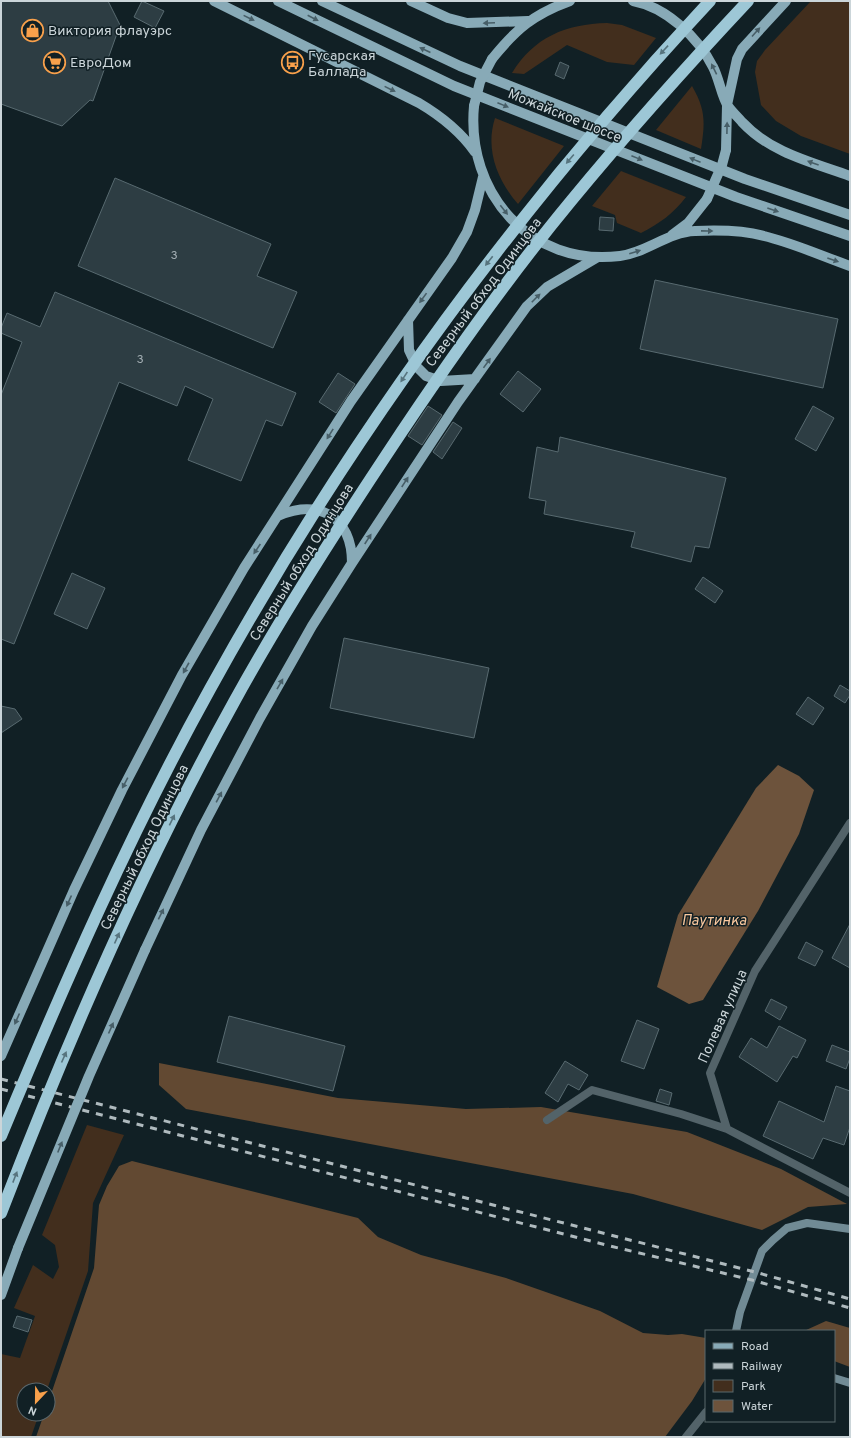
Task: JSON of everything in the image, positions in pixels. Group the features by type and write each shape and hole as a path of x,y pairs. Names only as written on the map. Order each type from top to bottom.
{"highway":[{"name":"Северный обход Одинцова","path":"1,1136 99,909 154,795 209,690 269,586 410,369 477,276 548,186 646,70 710,1"},
{"name":"Северный обход Одинцова","path":"1,1213 61,1064 127,914 178,808 226,717 292,601 432,385 499,293 569,203 656,100 748,1"}],"main road":[{"path":"214,1 419,103 442,117 467,140 476,154"},
{"name":"Можайское шоссе","path":"278,1 454,86 736,197 850,236"},
{"name":"Можайское шоссе","path":"322,1 460,66 744,179 850,215"},
{"path":"411,1 448,18 467,23 528,21"},
{"path":"570,1 551,8 528,21 503,45 492,59 480,82 474,106 472,126 476,154 483,177 497,200 512,220 529,235 550,246 571,253 598,257 622,256 645,248 669,237 693,231 764,235 850,266"},
{"path":"633,1 655,9 672,19 691,36 705,52 714,67 727,105 756,135 776,149 850,176"},
{"path":"669,237 688,223 707,199 722,166 726,150 727,105 737,59 742,49 786,1"},
{"path":"1,1056 74,890 122,790 205,634 244,568 351,401 452,258 466,235 475,210 483,177"},
{"path":"1,1295 18,1248 89,1076 155,927 201,830 260,718 312,626 352,563 475,379 527,306 547,287 598,257"},
{"path":"408,320 409,350 411,357 426,376 441,381 475,379"},
{"path":"278,516 293,510 308,508 323,512 337,520 346,532 352,547 352,563"}],"street":[{"name":"Полевая улица","path":"727,1129 710,1073 756,971 850,823"},
{"path":"547,1120 592,1090 681,1114 727,1129 850,1193"},
{"path":"736,1330 740,1312 762,1251 788,1228 807,1223 850,1229"},
{"path":"835,1378 850,1383"},
{"path":"686,1437 705,1413"}],"green space":[{"path":"811,1 850,1 850,154 801,136 776,121 761,105 755,72 757,61 765,50"},
{"path":"607,23 622,25 656,38 634,65 607,62 567,45 524,74 512,73 530,50 552,35 578,26"},
{"path":"692,86 700,102 704,124 701,149 656,130"},
{"path":"495,118 564,146 518,204 504,185 492,153 491,141"},
{"path":"621,171 686,197 666,218 641,233 617,223 615,215 592,206"},
{"path":"87,1125 124,1135 93,1203 88,1271 50,1382 16,1382 16,1422 36,1422 31,1437 1,1437 1,1354 20,1358 35,1316 14,1308 33,1265 53,1279 59,1267 55,1245 42,1235"}],"shaded area":[{"path":"159,1063 338,1098 466,1109 541,1107 687,1132 781,1169 847,1204 808,1207 762,1230 633,1194 186,1109 159,1085"},
{"path":"132,1161 358,1218 378,1237 421,1255 506,1278 600,1311 643,1333 668,1335 682,1334 705,1338 705,1380 692,1401 665,1437 36,1437 41,1422 56,1422 55,1382 94,1268 99,1205 107,1186 119,1166"},
{"path":"826,1321 850,1328 850,1367 835,1361 835,1330 806,1330"}],"water":[{"name":"Паутинка","path":"778,765 799,776 814,790 799,834 758,911 703,1000 689,1004 657,987 678,915 756,788"}],"building":[{"name":"ЕвроДом","path":"1,1 108,1 120,25 93,101 90,100 62,126 1,104"},
{"path":"142,1 164,11 155,28 134,17"},
{"path":"560,62 569,66 564,79 555,75"},
{"path":"115,178 271,244 257,276 297,292 273,348 78,266"},
{"path":"600,217 614,218 613,231 599,230"},
{"path":"655,280 838,319 823,388 640,349"},
{"path":"55,292 296,393 282,426 266,420 241,481 188,460 213,399 185,386 177,406 119,382 14,644 1,639 1,395 22,342 1,333 1,328 7,313 40,327"},
{"path":"518,371 541,389 523,412 500,394"},
{"path":"338,373 355,384 336,413 319,402"},
{"path":"428,406 442,415 422,445 408,436"},
{"path":"813,406 834,418 816,451 795,439"},
{"path":"453,422 462,428 442,459 433,452"},
{"path":"560,437 726,478 709,548 695,546 691,562 631,547 635,532 544,514 546,501 529,498 537,447 558,452"},
{"path":"72,573 105,588 87,629 54,614"},
{"path":"703,577 723,591 715,603 695,589"},
{"path":"344,638 489,668 474,738 330,708"},
{"path":"840,685 850,691 850,695 845,703 834,696"},
{"path":"808,697 824,708 813,725 796,714"},
{"path":"1,706 15,709 22,719 1,733"},
{"path":"850,924 850,968 832,958"},
{"path":"806,942 823,951 815,966 798,958"},
{"path":"771,999 787,1007 780,1020 765,1011"},
{"path":"229,1016 345,1046 333,1091 217,1062"},
{"path":"637,1020 659,1029 644,1069 621,1061"},
{"path":"779,1026 806,1040 797,1058 793,1056 777,1082 739,1057 751,1038 767,1048"},
{"path":"832,1045 850,1052 850,1058 846,1069 826,1061"},
{"path":"565,1061 588,1075 579,1090 568,1084 558,1102 545,1093"},
{"path":"836,1086 850,1091 850,1127 844,1145 823,1138 813,1159 763,1136 779,1101 824,1122"},
{"path":"660,1089 672,1093 669,1105 656,1101"},
{"path":"17,1316 32,1320 28,1332 13,1327"}],"railway":[{"path":"1,1079 755,1272 850,1299"},
{"path":"1,1089 606,1245 752,1280 850,1308"}],"place":[{"name":"Виктория флауэрс","path":"32,30"},
{"name":"ЕвроДом","path":"54,62"},
{"name":"Гусарская Баллада","path":"292,63"}]}
